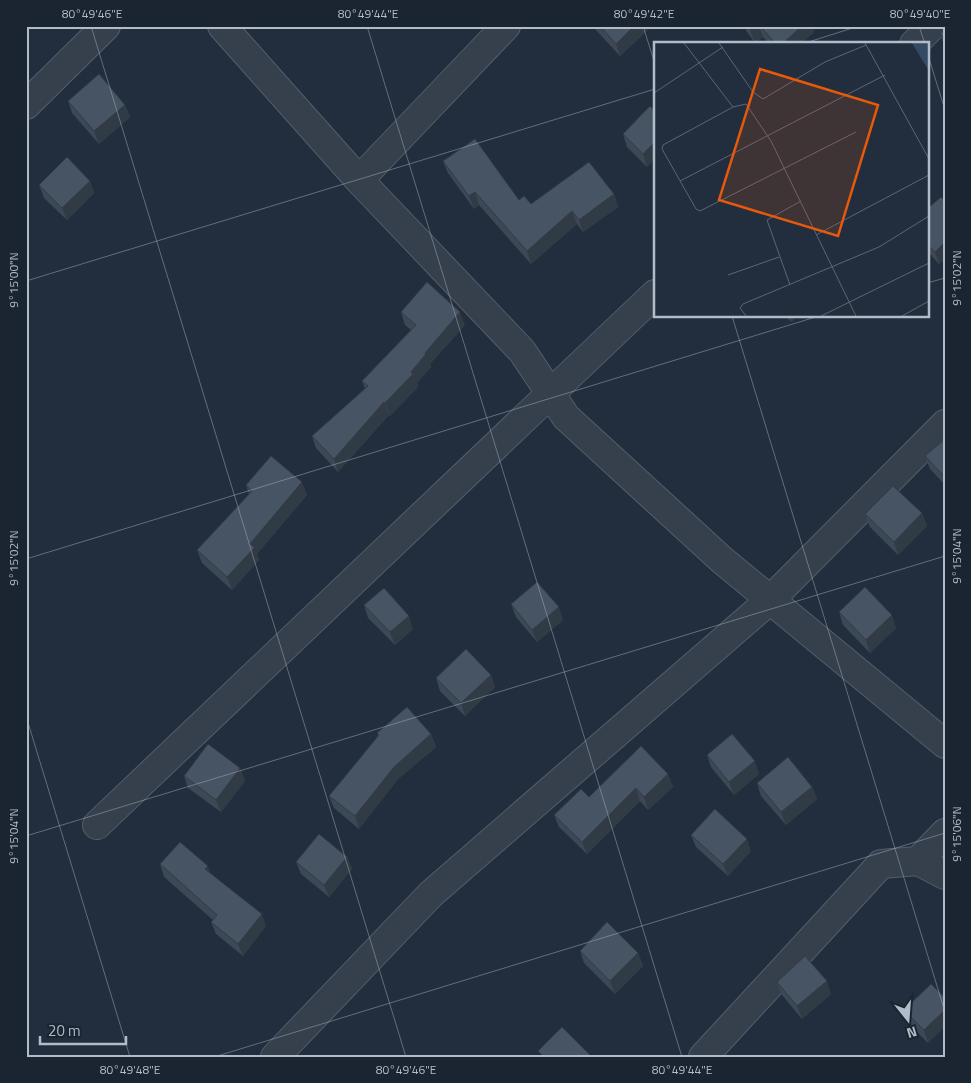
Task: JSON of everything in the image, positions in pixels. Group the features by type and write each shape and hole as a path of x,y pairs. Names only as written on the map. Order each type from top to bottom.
{"street":[{"path":"26,105 106,26"},
{"path":"222,26 359,180 522,351 566,417 722,560 945,744"},
{"path":"359,180 506,26"},
{"path":"916,42 932,26"},
{"path":"97,825 654,295"},
{"path":"275,1057 431,894 770,600 945,424"},
{"path":"918,861 945,832"},
{"path":"703,1057 881,864 918,861 945,875"}],"building":[{"path":"600,26 634,26 616,44"},
{"path":"747,26 756,26 750,30"},
{"path":"760,26 802,26 784,42 774,42"},
{"path":"945,29 945,39 940,34"},
{"path":"99,74 125,105 94,131 68,101"},
{"path":"650,106 654,110 654,143 643,154 623,134"},
{"path":"475,139 519,200 524,196 531,204 589,162 614,194 579,220 572,211 527,251 475,192 469,196 443,161"},
{"path":"67,157 90,181 62,208 39,185"},
{"path":"941,197 945,201 945,242 935,252 928,245 928,208"},
{"path":"427,282 460,312 425,353 411,372 413,374 384,402 334,459 312,436 368,386 362,381 416,325 401,312"},
{"path":"945,439 945,477 925,456"},
{"path":"271,456 302,482 250,544 255,547 227,577 197,550 252,491 246,485"},
{"path":"893,486 922,513 894,542 865,514"},
{"path":"537,582 559,607 532,630 511,604"},
{"path":"865,587 892,615 866,640 839,612"},
{"path":"384,588 409,616 390,632 364,605"},
{"path":"466,649 491,675 461,703 436,678"},
{"path":"407,707 431,734 394,767 355,816 329,796 379,735 377,733"},
{"path":"732,734 755,761 729,782 707,755"},
{"path":"208,744 240,768 216,800 184,776"},
{"path":"641,746 668,774 644,797 636,788 582,842 554,815 581,789 589,797"},
{"path":"788,757 812,787 781,812 757,783"},
{"path":"715,809 747,839 723,864 691,835"},
{"path":"319,834 347,857 324,885 296,862"},
{"path":"180,842 208,866 205,869 262,914 238,944 211,922 217,915 160,864"},
{"path":"607,922 638,953 610,981 580,951"},
{"path":"805,956 827,981 797,1006 777,982"},
{"path":"931,984 945,998 945,1010 924,1030 904,1010"},
{"path":"562,1027 592,1057 544,1057 538,1051"}]}
